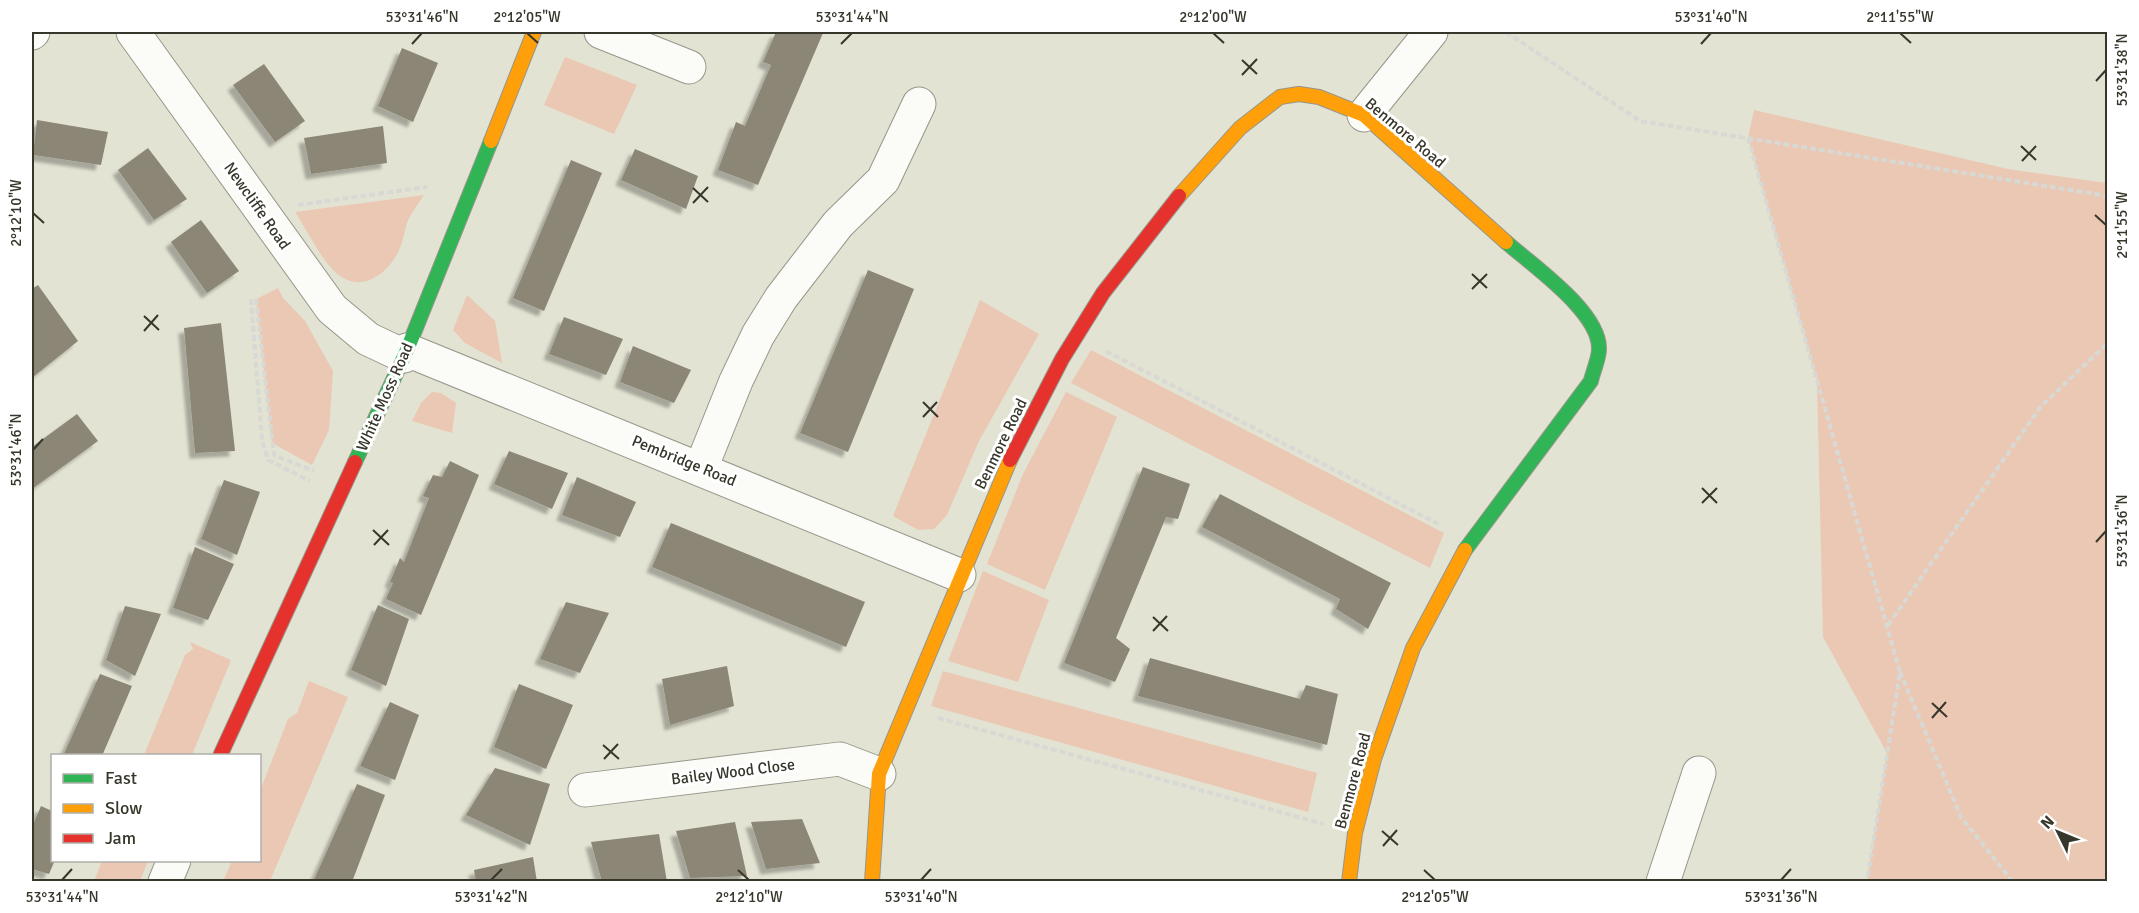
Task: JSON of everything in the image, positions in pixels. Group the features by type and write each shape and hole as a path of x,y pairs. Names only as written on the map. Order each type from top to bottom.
{"street":[{"name":"Newcliffe Road","path":"133,32 332,309 368,339 405,353"},
{"name":"White Moss Road","path":"221,754 405,353 534,32"},
{"path":"601,32 689,67"},
{"path":"1364,115 1431,32"},
{"name":"Benmore Road","path":"872,882 879,774 959,575 1008,464 1076,335 1134,251 1198,172 1240,128 1280,97 1299,94 1319,98 1364,115 1567,296 1586,316 1595,332 1599,349 1591,381 1470,542 1413,648 1374,759 1355,833 1350,881"},
{"path":"701,468 736,381 758,335 781,298 838,224 883,180 919,104"},
{"name":"Pembridge Road","path":"405,353 701,468 959,575"},
{"name":"Bailey Wood Close","path":"585,790 840,759 879,774"},
{"path":"1663,882 1699,773"},
{"path":"165,882 174,862"}],"path":[{"path":"1506,32 1640,121 2108,196"},
{"path":"1748,138 1900,672 1961,817 2013,882"},
{"path":"291,206 427,187"},
{"path":"310,481 268,460 262,440 254,299 274,455 315,472"},
{"path":"1076,335 1470,542"},
{"path":"1888,625 2041,406 2108,343"},
{"path":"1867,882 1900,672"},
{"path":"905,709 1355,833"}],"shaded area":[{"path":"565,57 637,85 614,134 544,105"},
{"path":"1754,110 2008,169 2107,183 2107,881 1867,881 1887,753 1823,637 1817,380 1748,138"},
{"path":"424,195 409,219 394,259 379,275 362,282 352,282 333,270 295,212"},
{"path":"278,288 283,298 305,321 333,371 329,430 312,465 272,443 256,299"},
{"path":"467,295 495,321 502,363 465,343 453,330"},
{"path":"980,300 1039,334 979,441 947,515 934,529 918,530 893,516"},
{"path":"1091,350 1444,533 1430,568 1071,383"},
{"path":"432,392 441,393 456,403 452,433 412,421 421,403"},
{"path":"1066,392 1117,417 1045,590 987,564 1023,474"},
{"path":"983,571 1049,600 1018,682 948,661"},
{"path":"190,642 231,660 192,754 144,754 185,655 193,649"},
{"path":"943,671 1317,773 1308,812 931,706"},
{"path":"309,681 348,697 270,881 223,881 232,862 261,862 261,788 288,719 297,713"},
{"path":"101,862 148,862 140,881 94,881"}],"building":[{"path":"776,32 823,33 758,185 718,170 736,122 745,126 771,65 763,62"},
{"path":"402,48 438,63 413,122 378,106"},
{"path":"264,64 305,121 275,142 233,85"},
{"path":"37,120 108,132 101,165 33,155"},
{"path":"383,126 387,163 311,174 304,138"},
{"path":"148,148 187,199 154,220 118,170"},
{"path":"635,149 698,176 686,209 621,180"},
{"path":"571,160 602,173 544,311 513,298"},
{"path":"201,220 239,271 207,293 171,242"},
{"path":"868,270 914,289 848,452 800,433"},
{"path":"38,285 78,341 33,377 32,289"},
{"path":"564,317 623,339 606,375 549,354"},
{"path":"221,323 235,451 195,453 184,328"},
{"path":"633,346 691,370 674,403 620,382"},
{"path":"77,414 98,441 32,489 32,447"},
{"path":"509,451 568,473 552,509 494,484"},
{"path":"450,461 479,475 421,615 386,599 400,558 404,562 429,498 423,496 433,475 442,477"},
{"path":"1143,467 1190,484 1178,519 1166,517 1116,638 1130,649 1115,682 1064,663"},
{"path":"577,477 636,502 620,537 562,515"},
{"path":"224,480 260,492 237,555 201,539"},
{"path":"1220,494 1391,583 1368,629 1336,609 1340,599 1202,527"},
{"path":"671,523 865,602 846,647 652,567"},
{"path":"195,547 234,564 208,620 173,608"},
{"path":"566,602 609,613 580,673 540,659"},
{"path":"378,605 409,619 386,686 351,670"},
{"path":"125,606 161,614 135,676 106,660"},
{"path":"1150,658 1300,699 1306,685 1338,694 1327,745 1138,696"},
{"path":"727,666 734,706 670,725 662,679"},
{"path":"100,674 132,686 103,754 64,754"},
{"path":"519,684 573,705 546,769 494,747"},
{"path":"390,702 419,715 395,780 360,766"},
{"path":"495,768 550,784 530,845 466,815"},
{"path":"357,784 385,795 352,882 313,882"},
{"path":"41,806 51,811 51,862 54,862 49,874 32,869 32,827"},
{"path":"802,819 820,863 766,869 751,822"},
{"path":"735,822 747,876 690,878 676,831"},
{"path":"659,834 667,882 602,882 591,842"},
{"path":"533,857 537,882 476,882 474,870"}],"traffic: fast":[{"path":"355,462 407,350 491,141"},
{"path":"1465,550 1591,381 1599,353 1596,335 1589,320 1577,305 1563,290 1506,242"}],"traffic: slow":[{"path":"491,141 534,32"},
{"path":"1179,196 1240,128 1280,97 1299,94 1319,97 1364,115 1506,242"},
{"path":"872,882 879,774 1010,460"},
{"path":"1349,882 1355,833 1374,759 1413,648 1465,550"}],"traffic: jam":[{"path":"1010,460 1062,359 1103,293 1179,196"},
{"path":"221,754 355,462"}]}
